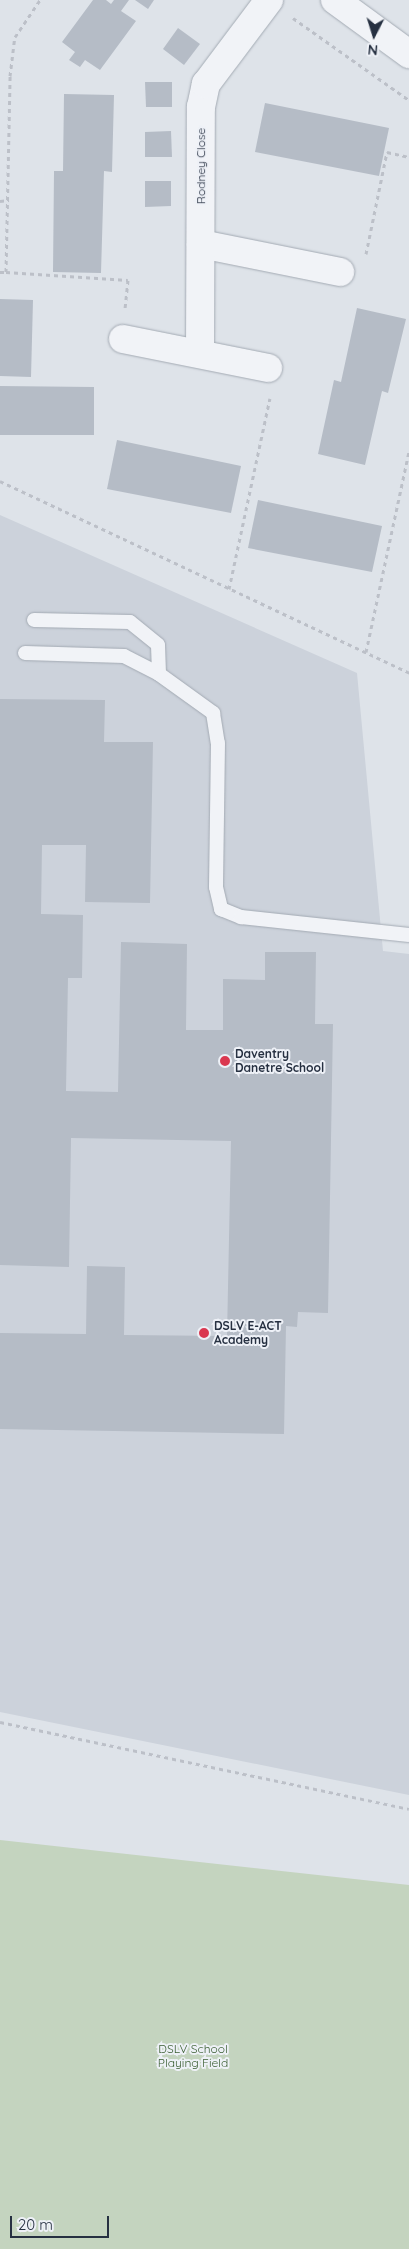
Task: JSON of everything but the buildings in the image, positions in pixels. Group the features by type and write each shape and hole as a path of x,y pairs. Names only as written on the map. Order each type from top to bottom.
{"street":[{"name":"Rodney Close","path":"200,354 201,107 206,84 268,0"},
{"path":"335,0 409,54"},
{"path":"201,244 340,272"},
{"path":"123,338 268,368"}],"lane":[{"path":"34,620 130,622 158,645 159,674"},
{"path":"25,653 124,656 159,674 213,713 217,725 216,888 221,909 241,917 409,935"}],"path":[{"path":"6,272 9,200 10,76 15,37 40,0"},
{"path":"268,0 409,100"},
{"path":"340,272 361,276 386,152 409,157"},
{"path":"0,200 9,200"},
{"path":"0,272 128,280 123,338"},
{"path":"229,588 276,370 268,368"},
{"path":"366,652 409,452"},
{"path":"0,481 409,673"},
{"path":"0,1722 409,1809"}],"shaded area":[{"name":"DSLV E-ACT Academy","path":"0,515 357,673 383,951 409,954 409,1795 0,1712"}],"green space":[{"name":"DSLV School Playing Field","path":"0,1840 409,1885 409,2249 0,2249"}],"place":[{"name":"Daventry Danetre School","path":"225,1061"},
{"name":"DSLV E-ACT Academy","path":"204,1333"}]}
